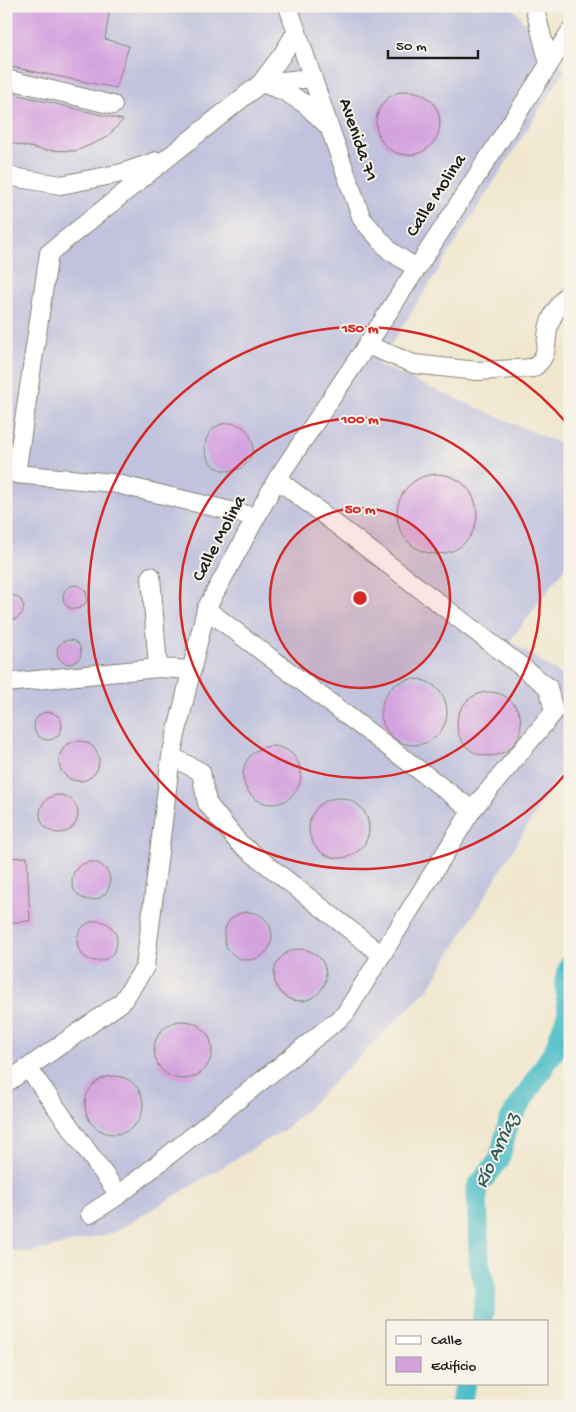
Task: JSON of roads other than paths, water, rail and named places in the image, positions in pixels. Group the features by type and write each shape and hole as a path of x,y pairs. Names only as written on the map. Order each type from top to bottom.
{"street":[{"name":"Avenida 71","path":"288,6 362,219 390,251 416,268"},
{"path":"534,6 549,64"},
{"path":"256,517 113,483 16,474 49,253 261,84 297,31"},
{"name":"Calle Molina","path":"6,1083 122,1002 144,967 171,756 206,609 277,479 367,345 570,32"},
{"path":"261,84 313,78"},
{"path":"6,80 113,104"},
{"path":"261,84 284,91 305,104 329,126"},
{"path":"6,176 61,185 122,173 169,158"},
{"path":"367,345 414,364 477,371 533,368 541,363 546,353 549,326 554,311 570,291"},
{"path":"90,1214 118,1195 345,1014 472,810 554,712 548,687 277,479"},
{"path":"151,576 158,668"},
{"path":"206,609 472,810"},
{"path":"6,683 158,668 192,670"},
{"path":"171,756 201,772 207,803 238,842 382,956"},
{"path":"28,1068 118,1195"}],"waterway":[{"name":"Río Arriaz","path":"482,1320 486,1291 479,1261 477,1187 499,1160 509,1121 554,1051 568,1013 565,980 570,964"},
{"name":"Río Arriaz","path":"461,1406 465,1384"}],"railway":[{"path":"6,1399 12,1406"}]}
